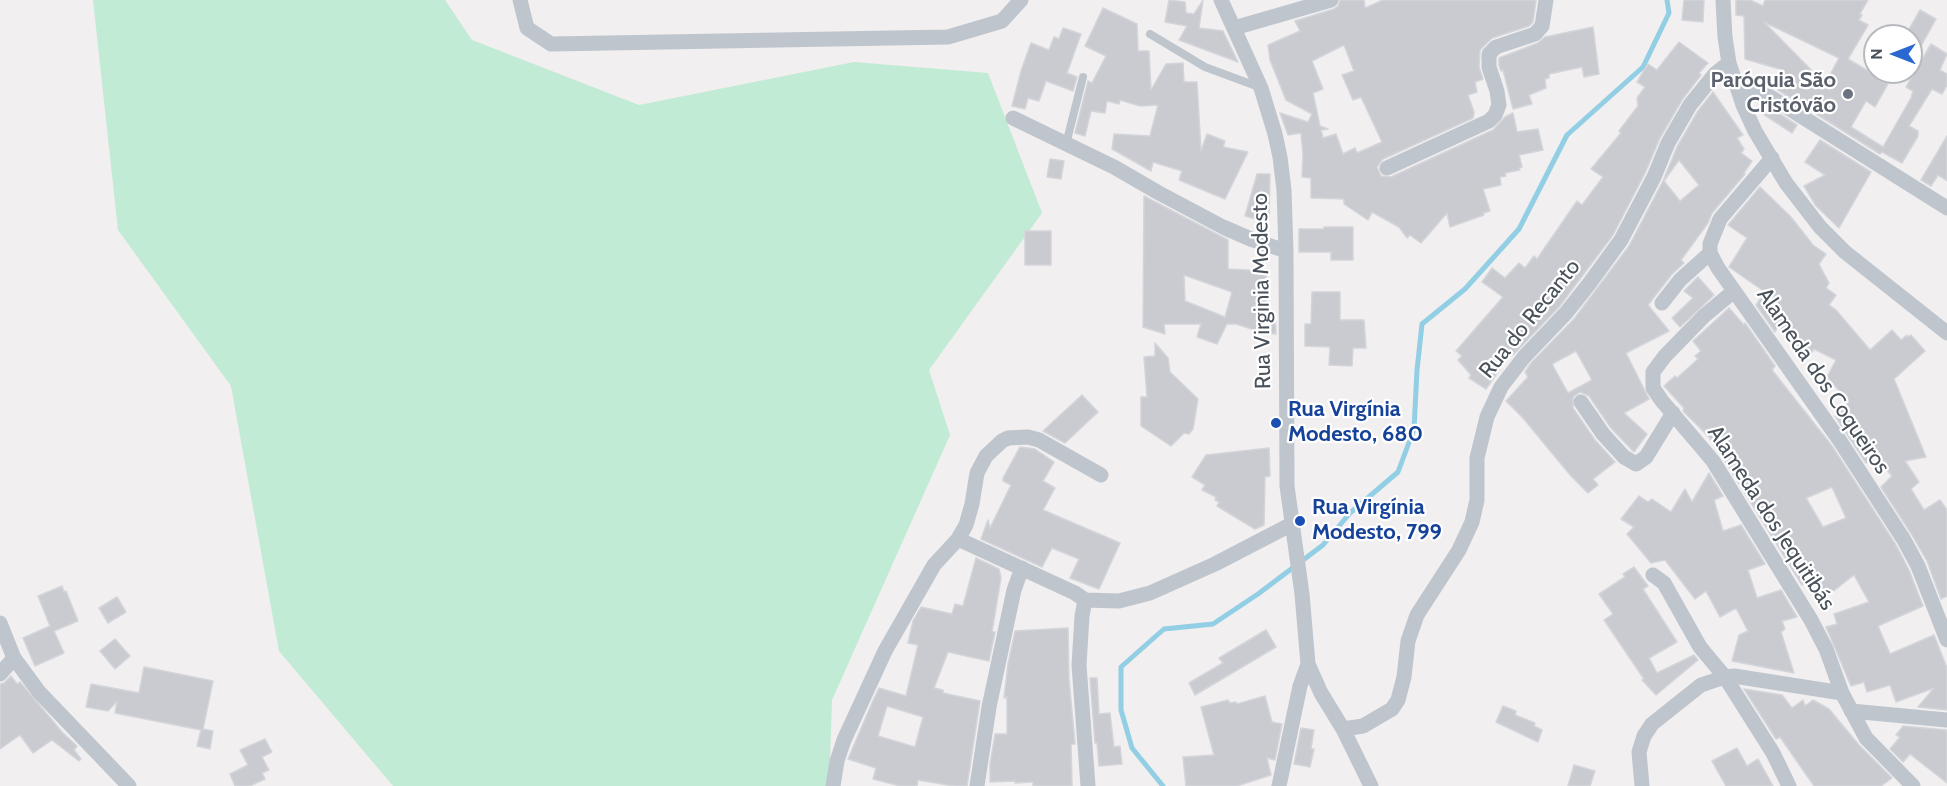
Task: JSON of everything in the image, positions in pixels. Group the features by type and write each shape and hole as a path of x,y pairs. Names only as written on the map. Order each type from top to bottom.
{"street":[{"path":"520,0 527,28 551,44 948,37 1002,21 1021,0"},
{"name":"Rua Virginia Modesto","path":"1221,0 1261,88 1280,157 1284,190 1286,251 1288,360 1286,465 1308,664"},
{"path":"1234,28 1331,0"},
{"path":"1387,168 1489,121 1495,115 1498,105 1497,91 1489,54 1496,47 1535,34 1542,26 1546,0"},
{"path":"1723,0 1729,63 1755,130 1786,183 1820,227 1845,252 1947,333"},
{"name":"Rua do Recanto","path":"1343,729 1363,726 1392,709 1398,700 1404,677 1408,641 1417,615 1459,550 1472,522 1477,500 1477,458 1487,417 1501,387 1524,357 1566,313 1621,240 1654,177 1668,143 1690,105 1715,74 1729,63"},
{"path":"1740,94 1758,93 1769,96 1947,208"},
{"path":"1013,118 1114,166 1150,189 1223,227 1252,240 1286,251"},
{"path":"1662,303 1680,280 1710,253 1710,244 1720,219 1772,158"},
{"name":"Alameda dos Coqueiros","path":"1710,253 1718,268 1840,441 1904,540 1918,566 1947,640"},
{"name":"Alameda dos Jequitibás","path":"1734,291 1704,316 1665,356 1653,372 1653,388 1713,461 1812,620 1842,693 1866,738 1913,786"},
{"path":"1581,402 1603,434 1624,457 1636,464 1646,457 1673,413"},
{"path":"833,786 844,740 885,651 929,572 958,539 966,525 977,473 981,464 996,446 1008,438 1028,437 1101,475"},
{"path":"958,539 1085,600 1119,601 1142,596 1215,564 1292,524"},
{"path":"977,786 988,707 1014,590 1022,568"},
{"path":"1653,575 1664,584 1700,647 1725,677 1773,753 1789,786"},
{"path":"1085,600 1078,665 1088,786"},
{"path":"0,623 14,658 33,685 58,714 129,786"},
{"path":"0,674 14,658"},
{"path":"1308,664 1371,786"},
{"path":"1279,786 1300,686 1308,664"},
{"path":"1642,786 1639,752 1644,736 1652,724 1701,685 1725,677 1752,678 1842,693"},
{"path":"1851,711 1947,720"}],"lane":[{"path":"1150,34 1205,67 1261,88"},
{"path":"1066,144 1083,77"}],"green space":[{"path":"93,0 445,0 472,40 639,105 854,62 988,73 1042,213 929,370 950,435 832,700 829,786 393,786 279,651 231,386 118,230"}],"building":[{"path":"1169,0 1185,2 1186,13 1194,14 1203,0 1199,28 1223,31 1238,62 1179,40 1187,26 1165,22"},
{"path":"1340,0 1364,0 1365,8 1383,0 1536,0 1533,22 1529,26 1492,38 1480,50 1479,67 1483,79 1475,82 1477,92 1468,95 1474,112 1473,118 1383,159 1377,167 1381,176 1391,177 1493,130 1505,117 1513,113 1517,132 1538,129 1543,150 1519,155 1522,167 1519,168 1520,170 1505,173 1506,176 1500,177 1501,185 1483,189 1490,211 1450,227 1447,213 1421,243 1410,235 1407,238 1399,227 1372,212 1368,220 1344,204 1344,199 1311,198 1311,178 1302,177 1301,133 1288,135 1280,113 1308,122 1312,114 1286,100 1270,60 1268,45 1300,31 1295,21 1338,6","holes":["1344,45 1354,71 1342,75 1353,100 1361,97 1382,142 1357,153 1355,148 1343,154 1336,134 1323,138 1321,130 1328,129 1320,126 1313,93 1323,89 1312,61"]},
{"path":"1684,0 1704,0 1703,22 1682,20"},
{"path":"1736,0 1750,0 1763,6 1765,0 1868,0 1859,20 1866,24 1863,24 1863,34 1848,59 1863,68 1863,84 1888,84 1875,107 1866,101 1851,127 1883,147 1911,98 1913,91 1906,87 1908,84 1923,84 1923,58 1931,44 1947,54 1940,70 1947,74 1947,85 1942,94 1932,89 1909,126 1918,131 1918,136 1902,163 1882,152 1880,154 1778,90 1777,86 1783,70 1745,59 1744,16 1736,15","holes":["1764,22 1839,58 1825,84"]},
{"path":"1103,8 1137,24 1138,51 1149,51 1151,90 1166,64 1183,63 1184,82 1197,82 1201,151 1207,134 1225,141 1223,147 1248,152 1225,199 1179,180 1182,171 1153,162 1151,171 1112,149 1114,134 1150,136 1158,105 1140,106 1120,100 1119,104 1107,101 1105,113 1091,111 1085,136 1075,133 1088,81 1092,83 1106,56 1085,46"},
{"path":"1920,10 1936,19 1923,42 1923,24 1912,24"},
{"path":"1593,27 1599,74 1584,77 1582,67 1549,74 1549,78 1545,79 1546,88 1529,95 1532,104 1513,109 1503,70 1501,71 1499,65 1499,58 1538,43 1545,37"},
{"path":"1063,28 1081,34 1067,73 1077,77 1073,91 1046,81 1039,101 1028,98 1025,109 1012,106 1031,43 1049,50 1054,37 1059,39"},
{"path":"1679,42 1708,63 1699,73 1701,75 1682,100 1660,138 1613,235 1559,307 1513,355 1511,353 1486,389 1469,378 1471,375 1458,360 1462,356 1456,351 1503,297 1482,282 1492,268 1505,278 1519,263 1525,268 1534,256 1537,259 1577,201 1582,205 1603,177 1591,169 1621,133 1619,131 1638,106 1637,98 1645,87 1637,82 1648,64 1657,70"},
{"path":"1713,92 1743,135 1737,138 1744,149 1741,153 1752,161 1745,174 1712,213 1708,223 1681,260 1684,263 1672,274 1648,305 1669,331 1626,353 1649,399 1624,413 1647,434 1634,452 1611,428 1589,396 1580,392 1573,397 1573,408 1595,440 1615,462 1593,479 1598,485 1588,493 1506,401 1528,377 1525,372 1531,363 1574,319 1629,246 1663,181 1677,147 1698,111","holes":["1679,160 1699,185 1680,201 1664,181","1576,351 1592,380 1568,393 1552,364"]},
{"path":"1767,106 1797,125 1792,133 1763,114"},
{"path":"1947,136 1947,181 1938,175 1931,186 1921,180"},
{"path":"1820,140 1871,172 1839,228 1816,206 1804,186 1825,175 1805,162"},
{"path":"1050,159 1064,161 1061,179 1047,177"},
{"path":"1257,174 1270,174 1269,218 1256,219 1245,216"},
{"path":"1760,187 1791,217 1813,245 1826,254 1819,264 1829,283 1826,288 1836,295 1829,305 1836,310 1870,350 1892,330 1901,340 1911,335 1925,351 1894,379 1926,457 1905,461 1919,482 1911,489 1924,510 1940,500 1947,510 1947,596 1941,599 1927,561 1881,487 1892,476 1874,455 1866,463 1835,416 1849,402 1827,377 1836,360 1814,349 1809,357 1778,326 1775,332 1756,305 1765,292 1729,267 1747,238 1728,225"},
{"path":"1144,196 1228,240 1228,269 1267,271 1266,313 1275,313 1276,334 1227,324 1217,344 1197,337 1201,324 1164,324 1165,334 1143,327","holes":["1184,275 1232,292 1225,317 1185,301"]},
{"path":"1324,227 1353,227 1353,260 1331,260 1331,252 1299,252 1299,229 1324,229"},
{"path":"1025,231 1051,231 1051,265 1025,265"},
{"path":"1698,277 1714,295 1680,327 1672,318 1693,298 1684,291"},
{"path":"1312,292 1340,292 1340,320 1364,320 1366,348 1353,348 1352,366 1329,365 1330,347 1305,346 1305,324 1311,324"},
{"path":"1729,308 1744,325 1745,323 1775,366 1772,370 1832,446 1896,545 1923,606 1878,626 1890,654 1934,635 1947,668 1947,710 1918,707 1934,688 1896,702 1890,685 1867,692 1864,682 1851,686 1826,627 1837,624 1834,614 1869,602 1854,575 1827,596 1813,577 1802,585 1709,437 1683,411 1684,408 1664,386 1675,376 1677,378 1698,359 1695,356 1701,351 1693,341","holes":["1832,487 1846,518 1823,527 1806,498"]},
{"path":"1155,343 1168,358 1170,372 1198,399 1193,429 1189,434 1184,433 1171,446 1141,426 1141,397 1147,397 1144,357 1155,356"},
{"path":"1082,395 1098,412 1065,443 1043,431"},
{"path":"1020,447 1035,449 1054,462 1043,481 1055,488 1043,510 1120,543 1099,589 1070,578 1079,559 1052,548 1042,567 981,539 988,520 990,528 1011,485 1003,481 1003,478"},
{"path":"1269,448 1270,476 1265,477 1264,525 1255,529 1217,506 1219,502 1215,500 1216,497 1202,490 1205,485 1192,477 1206,455"},
{"path":"1709,473 1723,496 1714,500 1723,531 1741,525 1765,564 1748,570 1757,598 1781,590 1797,617 1782,621 1785,629 1781,632 1794,673 1732,661 1739,635 1748,631 1736,608 1720,617 1706,591 1695,599 1665,560 1651,563 1627,534 1634,527 1621,519 1639,496 1648,502 1652,499 1671,512 1685,489 1692,502"},
{"path":"976,558 999,569 1001,578 989,661 948,652 934,688 943,690 943,693 980,701 967,786 918,780 917,786 900,786 873,779 876,768 848,759 879,688 906,696 918,645 908,643 913,621 921,607 952,614 955,604 963,606","holes":["887,706 923,717 915,747 878,736"]},
{"path":"1634,567 1648,586 1643,589 1677,642 1649,658 1657,673 1694,655 1698,660 1656,695 1642,680 1644,679 1604,620 1613,614 1599,594 1625,577 1623,574"},
{"path":"62,586 78,621 54,631 64,653 35,666 23,638 50,626 38,596"},
{"path":"117,597 126,612 108,623 99,608"},
{"path":"1068,628 1069,679 1075,744 1071,744 1072,786 1033,786 1033,782 1015,783 1015,781 990,782 990,764 995,734 1007,734 1007,697 1004,698 1015,631"},
{"path":"1266,630 1276,647 1195,695 1189,683 1223,663 1219,658"},
{"path":"115,639 130,656 115,669 100,651"},
{"path":"144,667 213,681 203,729 213,731 210,749 197,746 201,730 115,713 117,701 108,711 86,707 91,684 139,693"},
{"path":"11,676 17,684 20,682 63,733 77,746 74,750 81,759 79,761 52,740 33,753 20,735 0,749 0,684"},
{"path":"1090,678 1097,678 1099,714 1110,713 1114,747 1120,746 1122,764 1099,766"},
{"path":"1744,689 1782,695 1792,708 1803,700 1805,706 1813,700 1829,709 1859,745 1892,778 1881,786 1814,786 1780,737 1776,739"},
{"path":"1265,696 1272,722 1282,724 1275,760 1267,758 1271,775 1237,786 1186,786 1183,757 1214,755 1201,707 1228,700 1230,703 1236,702 1237,704"},
{"path":"1503,706 1516,711 1515,715 1535,723 1534,726 1542,730 1538,742 1496,722"},
{"path":"1903,726 1947,730 1947,783 1910,754 1903,762 1890,749 1900,737 1896,735"},
{"path":"1301,728 1314,730 1311,749 1314,749 1310,767 1294,764"},
{"path":"265,739 272,752 262,757 269,770 262,773 265,779 250,786 235,786 230,774 248,765 240,750"},
{"path":"1737,748 1747,766 1758,759 1773,786 1726,786 1712,761"},
{"path":"1574,765 1595,771 1590,786 1568,786"}],"waterway":[{"path":"1163,786 1132,748 1121,710 1121,667 1164,629 1213,624 1258,594 1323,545 1350,513 1398,472 1414,429 1422,324 1465,289 1519,229 1567,135 1643,67 1669,13 1667,0"}],"place":[{"name":"Paróquia São Cristóvão","path":"1848,94"},
{"name":"Rua Virgínia Modesto, 680","path":"1276,423"},
{"name":"Rua Virgínia Modesto, 799","path":"1300,521"}]}
